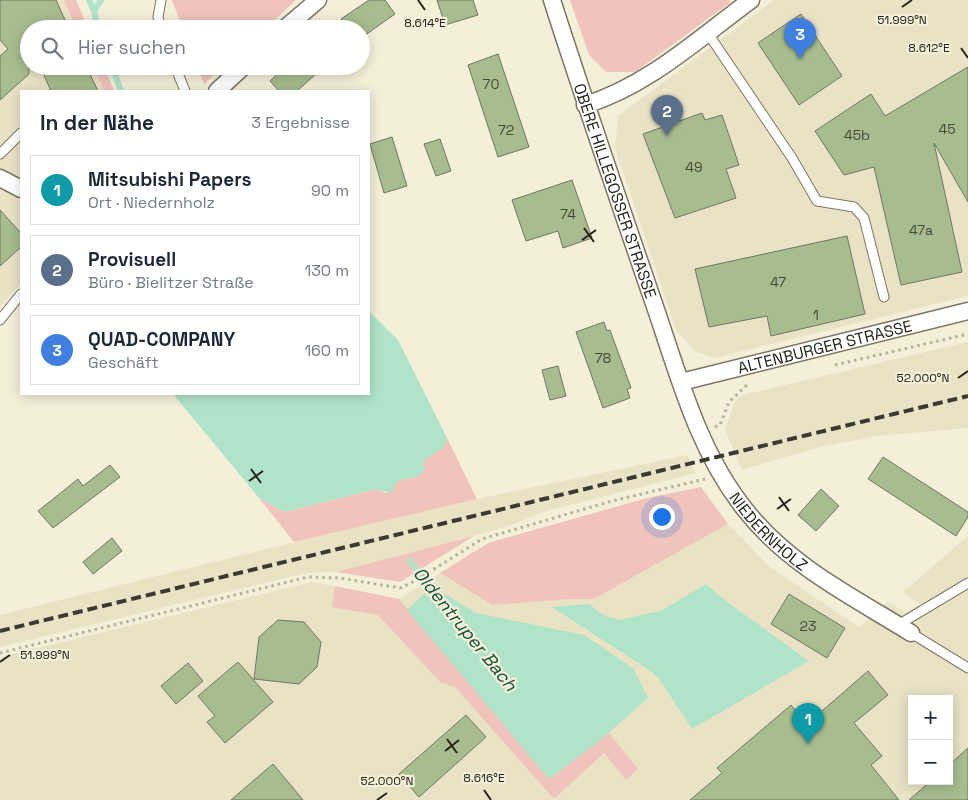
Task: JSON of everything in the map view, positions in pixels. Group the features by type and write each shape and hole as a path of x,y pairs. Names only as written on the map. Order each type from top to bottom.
{"street":[{"path":"295,20 318,0"},
{"name":"OBERE HILLEGOSSER STRASSE","path":"552,0 585,105 681,382"},
{"path":"585,105 612,97 638,82 751,0"},
{"path":"218,90 234,75"},
{"path":"0,178 20,188"},
{"name":"ALTENBURGER STRASSE","path":"681,382 968,311"},
{"name":"NIEDERNHOLZ","path":"681,382 700,434 720,475 747,513 797,563 904,629"}],"lane":[{"path":"159,20 161,0"},
{"path":"708,32 792,158 817,200 854,207 864,218 884,296"},
{"path":"179,75 185,90"},
{"path":"0,154 20,134"},
{"path":"0,320 20,295"},
{"path":"968,583 904,629 968,668"}],"path":[{"path":"834,365 968,334"},
{"path":"700,434 720,425 729,402 748,384 758,382"},
{"path":"0,653 308,577 340,578 400,588 415,581 482,539 612,501 720,475"}],"shaded area":[{"path":"0,0 64,0 73,20 20,20 20,75 97,75 104,90 20,90 20,284 0,307"},
{"path":"64,0 76,0 84,20 73,20"},
{"path":"172,0 296,0 275,20 180,20"},
{"path":"570,0 729,0 731,2 635,72 606,72 589,55"},
{"path":"774,0 968,0 968,296 714,358 695,351 676,330 615,148 618,116"},
{"path":"97,75 108,75 114,90 104,90"},
{"path":"200,75 214,75 204,84"},
{"path":"968,342 968,428 876,436 820,447 742,470 725,430 734,403 743,395"},
{"path":"447,438 477,499 294,542 259,498 284,512 376,489 386,493 399,480 417,477 424,460 442,448"},
{"path":"687,455 696,473 543,512 517,523 474,536 336,572 306,573 0,647 0,615 477,499"},
{"path":"701,487 728,524 594,599 492,605 440,573 488,543 647,498"},
{"path":"728,524 771,568 859,627 887,602 906,612 920,604 903,592 968,536 968,800 0,800 0,657 312,582 399,599 440,573 492,605 594,599"},
{"path":"474,536 400,582 336,572"},
{"path":"335,586 399,599 549,779 609,733 638,769 626,780 604,753 554,799 456,688 440,682 378,615 332,607"}],"water":[{"path":"370,312 398,340 447,438 443,448 424,460 424,471 417,477 399,480 390,493 376,489 284,512 259,498 174,395 370,395"},
{"path":"706,584 727,602 809,661 692,729 660,680 652,672 552,607 589,604 603,615 619,620 661,611"},
{"path":"432,586 476,613 584,635 633,668 648,698 598,742 549,779 407,610"}],"building":[{"path":"0,0 56,0 65,20 20,20 20,75 28,75 0,100 0,56 8,49 0,40"},
{"path":"369,0 385,0 395,14 370,32 370,20 341,19"},
{"path":"437,0 473,0 478,15 445,25"},
{"path":"801,14 842,76 799,105 758,43"},
{"path":"498,54 529,147 498,157 468,65"},
{"path":"968,67 968,202 934,143 962,272 901,285 874,167 844,175 815,131 871,94 885,116"},
{"path":"44,75 90,75 98,90 51,90"},
{"path":"276,75 315,75 298,90 278,90 270,81"},
{"path":"702,113 705,120 722,115 739,165 726,169 736,198 675,218 643,134"},
{"path":"392,137 407,186 384,193 370,144"},
{"path":"440,139 451,171 436,176 424,144"},
{"path":"572,180 592,238 563,248 558,231 526,241 512,200"},
{"path":"0,210 20,232 20,248 0,266"},
{"path":"847,236 865,314 771,336 767,316 709,327 695,269"},
{"path":"604,322 607,331 610,330 631,388 627,389 630,398 603,408 576,332"},
{"path":"558,366 566,396 550,400 542,370"},
{"path":"883,457 968,512 968,517 956,536 868,479"},
{"path":"110,465 120,477 53,528 38,511 78,479 83,486"},
{"path":"821,489 839,506 816,531 798,515"},
{"path":"112,538 122,551 93,574 83,562"},
{"path":"789,594 845,628 827,658 771,624"},
{"path":"278,620 304,622 321,642 317,667 299,684 254,679 259,637"},
{"path":"238,662 273,702 225,743 207,722 215,716 198,696"},
{"path":"188,663 203,681 176,704 161,686"},
{"path":"868,671 888,695 854,723 882,756 871,765 899,800 690,800 722,773 717,768 791,705 807,724"},
{"path":"466,715 486,737 419,797 399,774"},
{"path":"968,748 968,800 909,800 926,785 953,785 953,761"},
{"path":"273,764 303,800 231,800 260,775"}],"waterway":[{"name":"Oldentruper Bach","path":"89,0 96,20"},
{"path":"94,11 101,0"},
{"name":"Oldentruper Bach","path":"115,75 121,90"},
{"name":"Oldentruper Bach","path":"410,561 434,595"}],"railway":[{"path":"0,631 968,396"}],"place":[{"name":"QUAD-COMPANY","path":"800,59"},
{"name":"Provisuell","path":"667,136"},
{"name":"Mitsubishi Papers","path":"808,744"}]}
